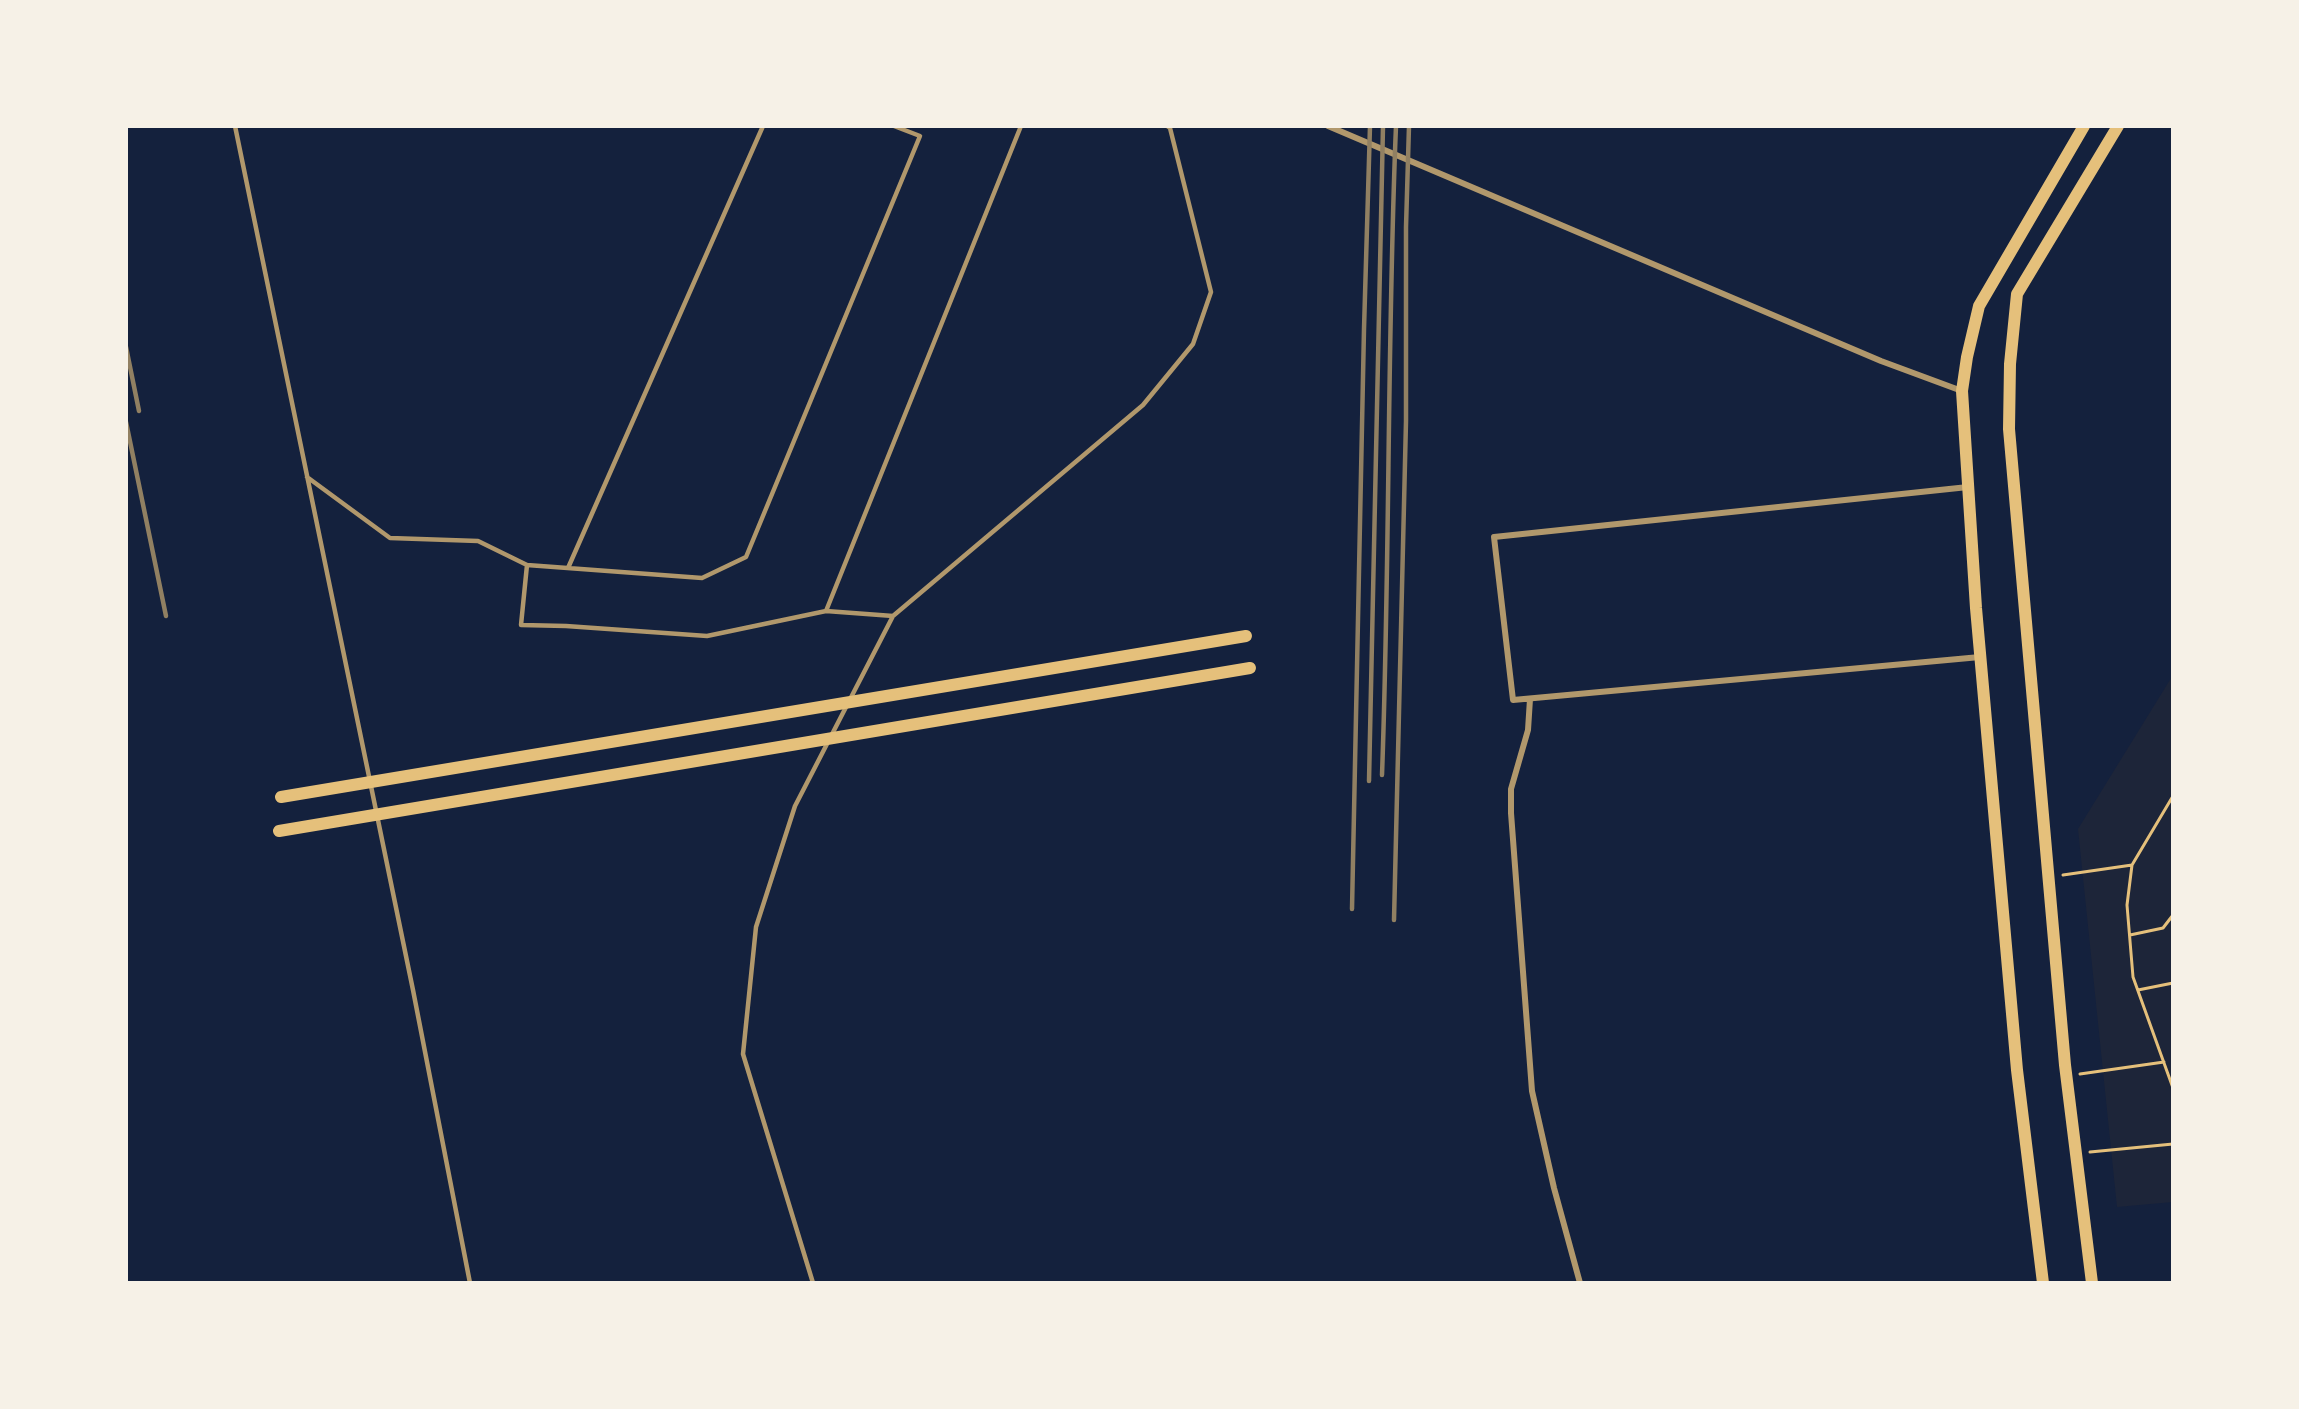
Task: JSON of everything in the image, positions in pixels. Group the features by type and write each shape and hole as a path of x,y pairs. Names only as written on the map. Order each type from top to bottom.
{"main road":[{"path":"2043,1283 2017,1070 1980,657 1962,391 1979,306 2084,126"},
{"path":"2092,1283 2067,1075 2009,429 2010,364 2017,294 2118,126"},
{"path":"281,797 1246,636"},
{"path":"279,831 1250,669"}],"street":[{"path":"1328,126 1881,361 1962,391"},
{"path":"1968,487 1494,537 1513,700 1980,657"},
{"path":"1530,699 1528,730 1511,789 1510,813 1532,1091 1554,1188 1580,1283"}],"lane":[{"path":"235,126 364,750 470,1283"},
{"path":"568,568 763,126"},
{"path":"307,477 390,538 478,541 527,565 702,578 746,557 920,136 894,126"},
{"path":"826,611 1021,126"},
{"path":"813,1283 743,1054 756,927 795,806 893,616 1143,405 1193,344 1210,292 1170,128 1167,126"},
{"path":"527,565 521,626 567,626 707,636 826,611 893,616"}],"path":[{"path":"2173,796 2132,865 2127,905 2133,977 2173,1088"},
{"path":"2049,877 2132,865"},
{"path":"2130,935 2163,928 2173,915"},
{"path":"2138,990 2173,982"},
{"path":"2067,1075 2164,1062"},
{"path":"2076,1153 2173,1144"}],"shaded area":[{"path":"2173,675 2173,1202 2117,1207 2078,829"}],"railway":[{"path":"1352,909 1370,126"},
{"path":"1369,781 1383,126"},
{"path":"1382,775 1396,126"},
{"path":"1394,920 1406,421 1406,227 1409,126"},
{"path":"126,347 139,411"},
{"path":"126,422 166,616"}]}
